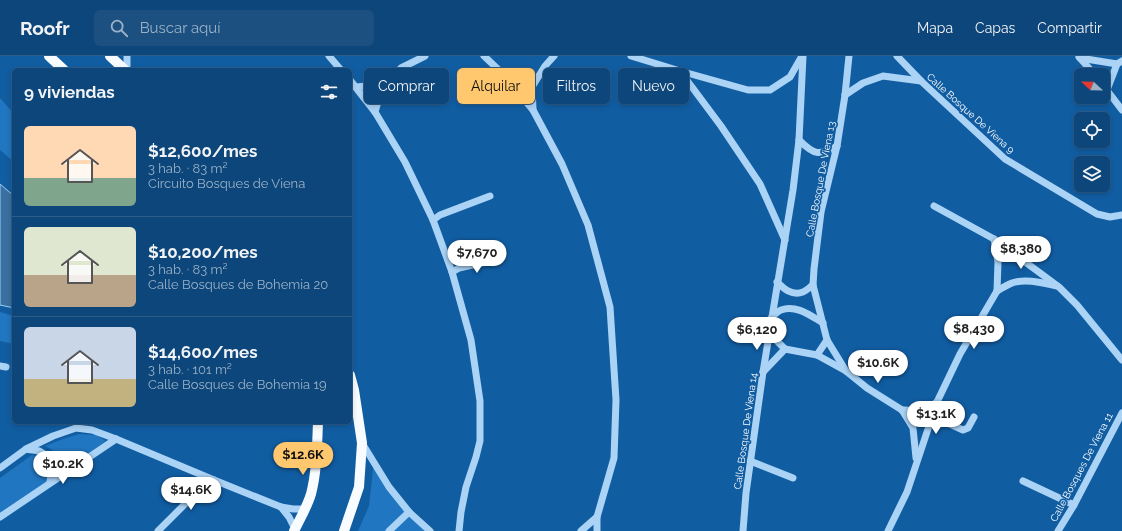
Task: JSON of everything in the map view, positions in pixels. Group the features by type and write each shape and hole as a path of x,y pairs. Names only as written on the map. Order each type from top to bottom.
{"main road":[{"path":"49,56 62,68"},
{"path":"110,56 124,68"},
{"path":"344,531 359,487 362,443 352,389"},
{"path":"294,530 311,494 316,459 318,424"}],"street":[{"path":"126,68 127,56"},
{"path":"329,56 339,68"},
{"path":"401,68 425,56"},
{"path":"484,56 503,74 533,110 562,164 588,225 610,307 616,400 614,458 597,517 597,531"},
{"path":"533,110 532,87 545,66 554,56"},
{"path":"631,56 670,68"},
{"path":"689,74 748,90 770,90 790,77 803,56"},
{"path":"785,240 799,140 803,56"},
{"name":"Calle Bosque De Viena 13","path":"846,370 827,340 813,285 821,212 837,146 849,56"},
{"name":"Calle Bosque De Viena 9","path":"897,56 921,81 1006,159 1097,214 1110,217 1122,215"},
{"path":"1079,57 1120,62 1110,79"},
{"path":"1079,57 1088,68"},
{"path":"845,95 863,83 883,76 921,81"},
{"path":"352,82 375,112 405,162 433,220 452,272 471,340 480,400 480,441 466,487 459,531"},
{"path":"689,83 721,126 760,184 785,240"},
{"path":"357,88 364,87"},
{"path":"1110,94 1122,110"},
{"path":"375,112 377,104"},
{"path":"799,140 806,147 816,153 826,152 837,146"},
{"path":"433,220 440,215 490,196"},
{"path":"934,206 994,239 1059,286 1077,305 1122,360"},
{"path":"888,531 907,492 937,402 960,354 997,290 998,262 994,239"},
{"name":"Calle Bosque De Viena 14","path":"743,531 750,461 777,282 785,240"},
{"path":"452,272 459,268 490,261"},
{"path":"997,290 1022,280 1059,286"},
{"path":"777,282 786,291 794,293 803,292 813,285"},
{"path":"772,318 781,310 790,309 803,312 823,323"},
{"path":"769,333 785,349 817,355 846,370 867,388 902,410 913,428 917,462"},
{"path":"817,355 827,340"},
{"path":"763,372 785,349"},
{"path":"902,410 923,410 930,408 937,402"},
{"name":"Calle Bosques De Viena 11","path":"1058,531 1074,505 1122,413"},
{"path":"932,416 963,430 968,428 974,417"},
{"path":"0,468 26,450 53,436 76,428 92,430 281,507 305,509"},
{"path":"0,517 116,439"},
{"path":"362,443 390,487 409,512 430,531"},
{"path":"26,450 38,451 48,458 52,470 50,482"},
{"path":"750,461 793,478"},
{"path":"158,531 198,491 214,480"},
{"path":"1023,481 1074,505"},
{"path":"281,507 289,517 294,530"},
{"path":"389,531 409,512"},
{"path":"581,531 597,517"}],"shaded area":[{"path":"0,98 12,112 12,160 0,150"},
{"path":"0,184 12,194 12,308 0,305"},
{"path":"0,312 12,315 12,344 0,341"},
{"path":"79,434 96,435 106,441 60,472 57,456 50,448 45,446"},
{"path":"32,455 44,458 50,472 47,481 0,515 0,478"},
{"path":"374,460 406,513 426,531 358,531 369,506"}]}
